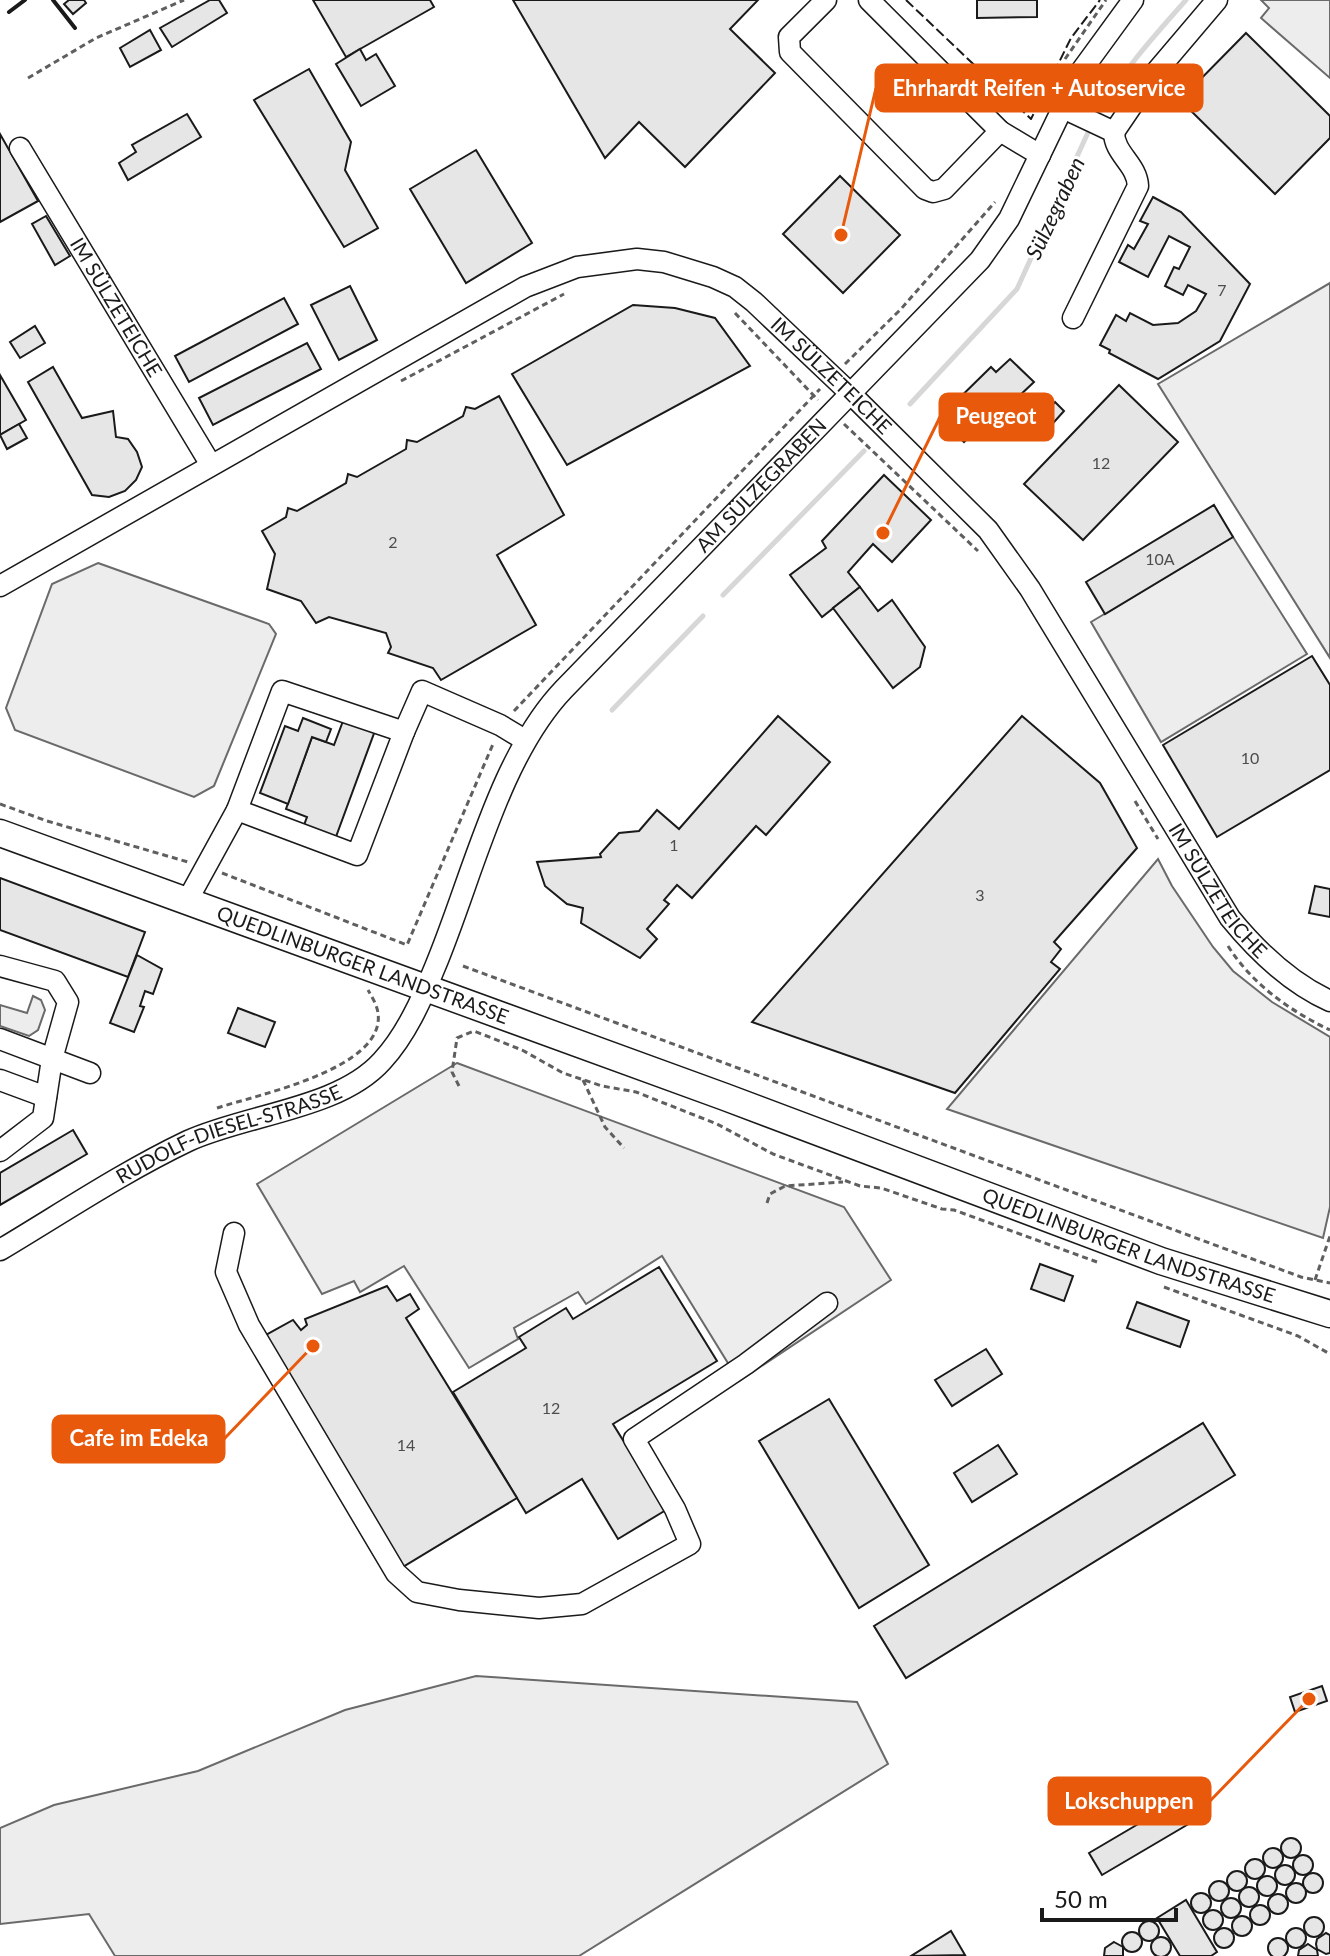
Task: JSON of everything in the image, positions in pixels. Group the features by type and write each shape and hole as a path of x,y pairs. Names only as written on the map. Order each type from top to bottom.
{"main road":[{"name":"QUEDLINBURGER LANDSTRASSE","path":"0,833 725,1097 1161,1261 1330,1314"}],"street":[{"path":"826,0 789,37 790,52 925,189 933,192 944,189 1000,131"},
{"path":"869,0 1000,131 1040,155"},
{"name":"AM SÜLZEGRABEN","path":"426,989 525,740 557,697 980,260 1009,219 1079,74 1133,0"},
{"path":"1109,130 1217,0"},
{"path":"1063,108 1109,130 1114,142 1138,174 1138,186 1073,318"},
{"name":"IM SÜLZETEICHE","path":"20,148 211,465"},
{"name":"IM SÜLZETEICHE","path":"0,586 525,287 577,267 610,261 637,259 690,269 735,287 833,376 996,542 1030,589 1230,918 1254,948 1288,975 1330,1001"},
{"path":"187,901 237,810 282,691 404,732"},
{"path":"237,810 357,855 422,691 500,725 525,740"},
{"path":"0,966 55,981 68,1002 52,1059 43,1118 0,1151"},
{"name":"RUDOLF-DIESEL-STRASSE","path":"0,1250 188,1141 242,1121 325,1097 352,1085 384,1059 426,989"},
{"path":"0,1039 90,1073"},
{"path":"0,1080 46,1097"},
{"path":"234,1233 226,1272 249,1325 396,1573 417,1592 459,1600 539,1608 582,1604 690,1544 675,1509 634,1439 746,1364 827,1303"}],"path":[{"path":"28,78 96,38 184,0"},
{"path":"1061,65 1106,0"},
{"path":"407,945 500,725 833,376 901,309 999,197"},
{"path":"463,966 817,1099 1330,1283"},
{"path":"215,1109 317,1077 352,1057 368,1043 378,1024 376,1004 364,988"},
{"path":"459,1086 452,1072 457,1038 474,1031 522,1050 563,1073 636,1092 717,1124 773,1154 860,1186 881,1188 942,1209 954,1210 1104,1265"},
{"path":"582,1080 605,1127 624,1148"},
{"path":"767,1203 770,1194 785,1186 847,1181"},
{"path":"1315,1280 1330,1236"},
{"path":"1164,1287 1298,1336 1330,1354"}],"shaded area":[{"path":"1261,0 1330,0 1330,78 1261,18 1269,8"},
{"path":"1330,283 1330,658 1158,384"},
{"path":"1233,537 1307,654 1161,742 1091,622"},
{"path":"98,563 269,624 276,634 214,786 194,797 15,730 6,708 52,584"},
{"path":"1158,859 1172,886 1233,971 1272,1002 1330,1037 1330,1207 1323,1238 947,1109"},
{"path":"33,996 41,1000 45,1010 38,1030 29,1036 0,1026 0,1005 27,1013"},
{"path":"457,1063 844,1207 891,1280 739,1381 662,1256 586,1304 578,1292 514,1328 518,1339 469,1368 404,1266 360,1292 354,1281 322,1294 257,1184"},
{"path":"476,1676 857,1702 888,1764 579,1956 115,1956 89,1914 0,1924 0,1828 54,1805 198,1771 345,1710"}],"building":[{"path":"69,0 84,0 86,3 73,14 64,4"},
{"path":"210,0 219,0 227,13 172,47 160,28"},
{"path":"313,0 430,0 434,7 346,57"},
{"path":"513,0 758,0 730,29 775,73 685,167 639,122 605,158"},
{"path":"977,0 1037,0 1037,17 977,18"},
{"path":"150,30 161,50 130,67 120,48"},
{"path":"1246,33 1330,116 1330,138 1275,194 1180,100"},
{"path":"360,49 366,60 376,54 395,86 361,106 336,64"},
{"path":"309,69 351,142 345,170 378,228 344,247 254,100"},
{"path":"187,114 201,137 128,180 119,163 136,152 132,145"},
{"path":"0,134 38,201 0,222"},
{"path":"476,150 532,243 466,283 410,189"},
{"path":"840,176 900,235 843,293 783,234"},
{"path":"1153,197 1181,212 1250,284 1220,341 1158,379 1100,345 1116,315 1126,321 1130,313 1153,325 1178,323 1196,311 1206,294 1188,285 1183,295 1165,286 1174,267 1179,269 1190,247 1169,236 1148,277 1119,262 1128,245 1134,249 1148,224 1140,221"},
{"path":"46,216 70,256 55,265 32,224"},
{"path":"350,286 377,340 339,360 311,305"},
{"path":"284,298 298,324 189,382 175,356"},
{"path":"633,305 675,308 715,318 750,366 567,465 512,374"},
{"path":"35,326 45,343 20,358 10,342"},
{"path":"307,343 321,369 213,425 199,398"},
{"path":"1010,359 1034,382 1016,399 1012,395 964,442 939,418 991,367 996,372"},
{"path":"53,367 82,418 113,411 116,437 128,439 137,452 142,467 136,480 125,491 109,497 92,495 28,382"},
{"path":"0,375 26,420 0,435"},
{"path":"1119,385 1178,442 1083,540 1024,484"},
{"path":"499,396 564,515 497,555 536,625 441,680 433,668 388,653 391,647 386,633 329,617 316,623 301,601 267,589 275,554 262,531 286,517 288,508 297,511 346,483 348,474 357,477 406,449 407,440 417,442 463,416 466,407 475,409"},
{"path":"1055,402 1064,411 1046,431 1037,422"},
{"path":"19,424 27,438 7,449 0,435"},
{"path":"884,475 931,520 892,562 873,544 848,572 860,587 822,617 790,575 826,548 822,541"},
{"path":"1214,505 1233,537 1105,614 1086,582"},
{"path":"860,587 878,611 892,600 925,647 920,667 893,688 833,608"},
{"path":"1312,656 1330,685 1330,770 1217,837 1163,745"},
{"path":"349,705 380,717 330,853 298,841 307,817 286,809 312,737 334,745"},
{"path":"778,716 830,762 766,835 756,826 692,898 677,885 664,900 669,904 647,929 657,939 640,958 581,923 583,908 567,904 545,886 537,862 601,857 600,854 619,833 639,831 657,810 679,829"},
{"path":"1022,716 1100,783 1137,848 1054,942 1061,949 1051,962 1060,969 955,1093 752,1022"},
{"path":"303,718 331,729 326,742 312,737 288,804 260,793 285,726 298,731"},
{"path":"0,878 145,932 128,977 0,930"},
{"path":"1315,886 1330,889 1330,917 1309,913"},
{"path":"137,955 162,969 153,994 145,991 140,1006 144,1007 134,1032 110,1023"},
{"path":"238,1008 275,1022 265,1047 228,1033"},
{"path":"73,1130 87,1154 0,1205 0,1173"},
{"path":"1040,1264 1073,1276 1064,1301 1031,1289"},
{"path":"659,1267 717,1361 613,1424 666,1510 618,1539 582,1479 526,1513 453,1392 526,1348 519,1337 566,1308 573,1319"},
{"path":"387,1286 397,1301 410,1294 419,1309 406,1318 517,1498 401,1568 266,1335 293,1320 301,1330 307,1325 305,1319"},
{"path":"1137,1302 1189,1321 1180,1347 1127,1328"},
{"path":"986,1349 1002,1374 952,1406 935,1380"},
{"path":"829,1399 929,1565 859,1608 759,1441"},
{"path":"1203,1423 1235,1475 906,1678 874,1626"},
{"path":"998,1445 1017,1474 972,1502 954,1473"},
{"path":"1322,1686 1327,1701 1295,1712 1290,1697"},
{"path":"1179,1800 1192,1822 1102,1875 1089,1853"},
{"path":"1291,1838 1298,1841 1301,1848 1298,1855 1291,1858 1284,1855 1281,1848 1284,1841"},
{"path":"1273,1848 1280,1851 1283,1858 1280,1865 1273,1868 1266,1865 1263,1858 1266,1851"},
{"path":"1303,1855 1310,1858 1313,1865 1310,1872 1303,1875 1296,1872 1293,1865 1296,1858"},
{"path":"1255,1859 1262,1862 1265,1869 1262,1876 1255,1879 1248,1876 1245,1869 1248,1862"},
{"path":"1285,1865 1292,1868 1295,1875 1292,1882 1285,1885 1278,1882 1275,1875 1278,1868"},
{"path":"1237,1871 1244,1874 1247,1881 1244,1888 1237,1891 1230,1888 1227,1881 1230,1874"},
{"path":"1313,1873 1320,1876 1323,1883 1320,1890 1313,1893 1306,1890 1303,1883 1306,1876"},
{"path":"1267,1876 1274,1879 1277,1886 1274,1893 1267,1896 1260,1893 1257,1886 1260,1879"},
{"path":"1219,1881 1226,1884 1229,1891 1226,1898 1219,1901 1212,1898 1209,1891 1212,1884"},
{"path":"1296,1883 1303,1886 1306,1893 1303,1900 1296,1903 1289,1900 1286,1893 1289,1886"},
{"path":"1249,1887 1256,1890 1259,1897 1256,1904 1249,1907 1242,1904 1239,1897 1242,1890"},
{"path":"1201,1893 1208,1896 1211,1903 1208,1910 1201,1913 1194,1910 1191,1903 1194,1896"},
{"path":"1278,1894 1285,1897 1288,1904 1285,1911 1278,1914 1271,1911 1268,1904 1271,1897"},
{"path":"1231,1898 1238,1901 1241,1908 1238,1915 1231,1918 1224,1915 1221,1908 1224,1901"},
{"path":"1186,1900 1217,1952 1211,1956 1180,1956 1157,1918"},
{"path":"1260,1905 1267,1908 1270,1915 1267,1922 1260,1925 1253,1922 1250,1915 1253,1908"},
{"path":"1213,1910 1220,1913 1223,1920 1220,1927 1213,1930 1206,1927 1203,1920 1206,1913"},
{"path":"1242,1916 1249,1919 1252,1926 1249,1933 1242,1936 1235,1933 1232,1926 1235,1919"},
{"path":"1314,1917 1321,1920 1324,1927 1321,1934 1314,1937 1307,1934 1304,1927 1307,1920"},
{"path":"1149,1921 1156,1924 1159,1931 1156,1938 1149,1941 1142,1938 1139,1931 1142,1924"},
{"path":"1224,1928 1231,1931 1234,1938 1231,1945 1224,1948 1217,1945 1214,1938 1217,1931"},
{"path":"1296,1928 1303,1931 1306,1938 1303,1945 1296,1948 1289,1945 1286,1938 1289,1931"},
{"path":"951,1931 965,1955 911,1956"},
{"path":"1132,1932 1139,1935 1142,1942 1139,1949 1132,1952 1125,1949 1122,1942 1125,1935"},
{"path":"1326,1933 1330,1935 1330,1953 1326,1954 1317,1949 1316,1944 1317,1939"},
{"path":"1161,1937 1168,1940 1171,1947 1168,1954 1161,1957 1154,1954 1151,1947 1154,1940"},
{"path":"1278,1938 1285,1941 1288,1948 1285,1955 1278,1958 1271,1955 1268,1948 1271,1941"},
{"path":"1114,1942 1123,1947 1123,1956 1104,1956 1105,1948"},
{"path":"1308,1944 1317,1950 1318,1956 1298,1956 1299,1950"}],"waterway":[{"name":"Sülzegraben","path":"1095,119 1126,72 1186,0"},
{"name":"Sülzegraben","path":"910,404 1017,289 1090,128"},
{"name":"Sülzegraben","path":"723,595 864,451"},
{"name":"Sülzegraben","path":"612,710 703,616"}],"fence":[{"path":"906,0 1031,119 1071,38 1100,0"}],"wall":[{"path":"9,12 25,0"},
{"path":"53,0 75,28"}],"place":[{"name":"Ehrhardt Reifen + Autoservice","path":"841,235"},
{"name":"Peugeot","path":"883,533"},
{"name":"Cafe im Edeka","path":"313,1346"},
{"name":"Lokschuppen","path":"1309,1699"}]}
